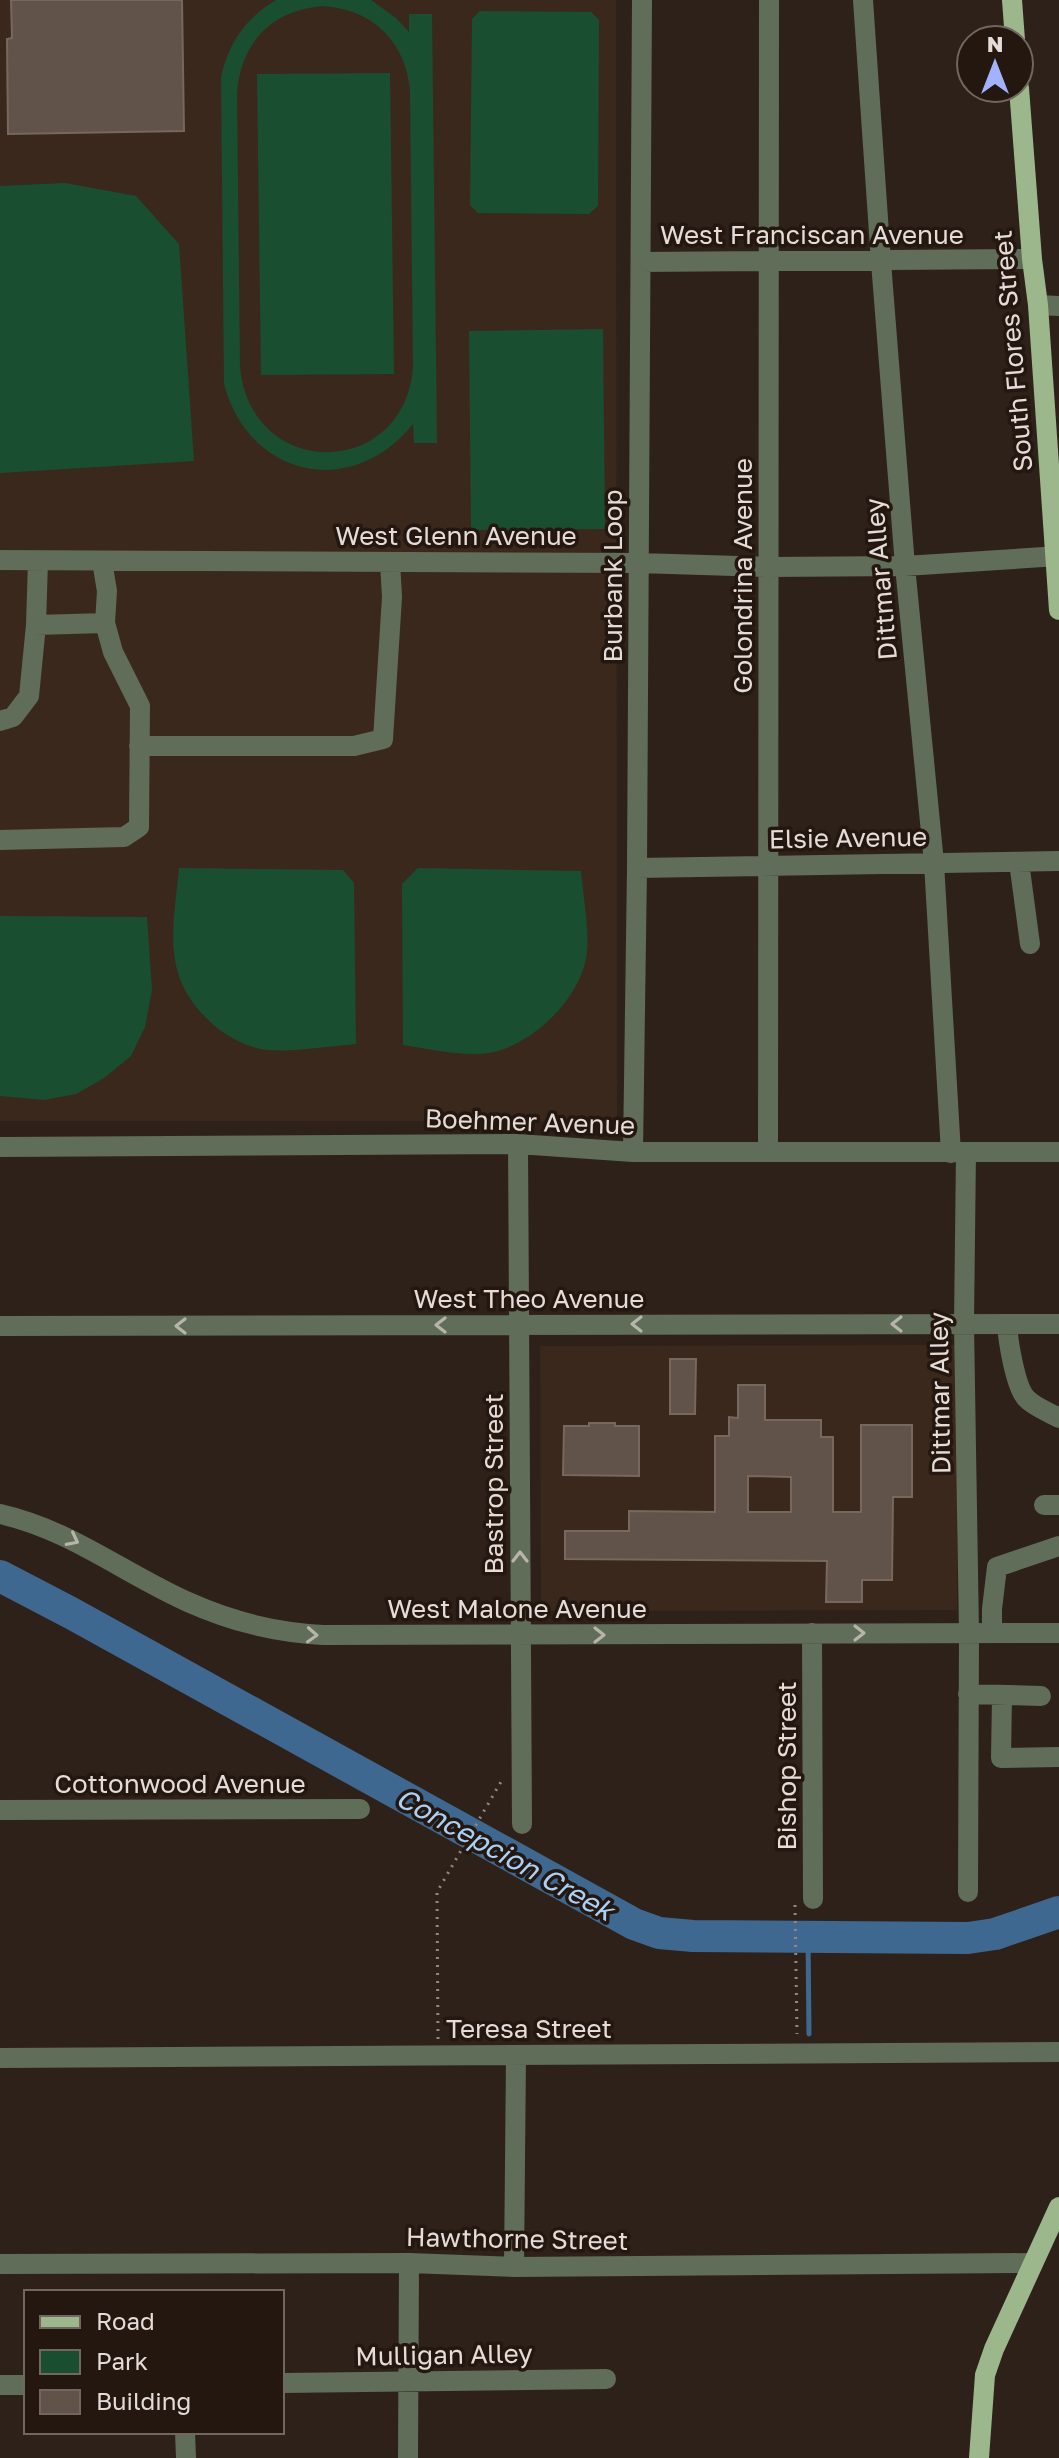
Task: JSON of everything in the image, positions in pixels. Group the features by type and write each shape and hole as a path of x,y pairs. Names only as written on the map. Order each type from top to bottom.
{"main road":[{"path":"1012,0 1014,24"},
{"name":"South Flores Street","path":"1020,104 1059,610"},
{"path":"979,2458 985,2375 1059,2207"}],"street":[{"name":"Burbank Loop","path":"633,1152 642,0"},
{"name":"Golondrina Avenue","path":"768,1152 769,0"},
{"name":"Dittmar Alley","path":"863,0 905,566 958,1153 969,1633 968,1892"},
{"name":"West Franciscan Avenue","path":"641,262 1032,259"},
{"path":"1038,305 1059,306"},
{"name":"West Glenn Avenue","path":"0,560 639,563 768,567 905,566 1057,556"},
{"path":"0,721 13,717 29,696 38,561"},
{"path":"0,840 124,837 139,827 140,706 113,652 105,623 107,591 102,561"},
{"path":"139,746 354,746 383,739 392,597 390,562"},
{"path":"36,625 105,623"},
{"name":"Elsie Avenue","path":"637,868 1059,861"},
{"path":"1019,862 1030,944"},
{"name":"Boehmer Avenue","path":"0,1147 518,1144 633,1152 1059,1152"},
{"name":"Bastrop Street","path":"518,1144 522,1824"},
{"path":"1007,1324 1008,1343 1022,1391 1027,1399 1059,1418"},
{"name":"West Theo Avenue","path":"0,1326 1058,1325"},
{"name":"West Malone Avenue","path":"0,1514 67,1536 188,1602 258,1628 285,1633 1059,1633"},
{"path":"992,1633 997,1567 1059,1546"},
{"name":"Bishop Street","path":"804,1901 812,1633"},
{"path":"968,1694 1041,1696"},
{"path":"1002,1695 1001,1758 1059,1757"},
{"name":"Cottonwood Avenue","path":"0,1810 360,1809"},
{"name":"Teresa Street","path":"0,2058 1059,2052"},
{"path":"514,2267 516,2056"},
{"path":"408,2458 409,2263"},
{"name":"Hawthorne Street","path":"0,2264 409,2263 514,2267 1033,2263"},
{"name":"Mulligan Alley","path":"284,2383 606,2379"},
{"path":"0,2385 24,2385"},
{"path":"185,2434 186,2458"}],"path":[{"path":"439,2056 437,1892 506,1773 521,1770"},
{"path":"797,2054 796,1966 804,1901"}],"shaded area":[{"path":"0,0 616,0 617,1118 611,1121 0,1121"},
{"path":"957,1345 957,1610 541,1611 540,1346"}],"green space":[{"path":"276,0 371,0 409,32 409,14 432,14 437,443 414,443 413,424 388,448 361,463 333,470 305,468 279,458 256,441 237,416 224,384 221,77 240,32","holes":["323,6 341,8 371,21 383,31 394,43 407,73 410,91 413,366 404,403 385,430 358,446 328,452 298,447 271,432 251,405 240,368 237,93 245,58 262,32 274,22 305,9"]},
{"path":"480,11 591,12 599,20 598,206 589,214 478,213 470,205 472,19"},
{"path":"390,73 394,374 261,375 257,74"},
{"path":"65,183 136,196 179,244 194,461 0,473 0,186"},
{"path":"603,329 605,529 471,530 469,331"},
{"path":"179,868 343,870 354,883 356,1044 290,1050 255,1048 215,1026 197,1008 178,972 173,934"},
{"path":"418,868 581,871 587,932 583,968 566,1001 553,1016 522,1040 506,1048 479,1054 403,1045 402,884"},
{"path":"0,916 147,917 152,990 145,1027 131,1056 104,1078 76,1094 44,1100 0,1096"}],"building":[{"path":"11,0 182,0 184,131 8,134 7,39 12,38"},
{"path":"670,1359 696,1359 695,1414 670,1414"},
{"path":"738,1385 765,1385 765,1420 821,1420 821,1437 833,1437 833,1512 861,1512 861,1425 912,1425 912,1497 893,1497 892,1580 862,1580 862,1602 826,1602 827,1561 565,1559 565,1531 629,1531 629,1511 715,1512 715,1436 729,1436 729,1417 738,1418","holes":["748,1476 791,1477 791,1512 748,1512"]},
{"path":"589,1423 639,1426 639,1476 563,1475 564,1426 589,1426"}],"waterway":[{"name":"Concepcion Creek","path":"0,1576 634,1924 659,1933 693,1936 968,1938 995,1934 1059,1912"},
{"path":"808,1937 809,2034"}]}
